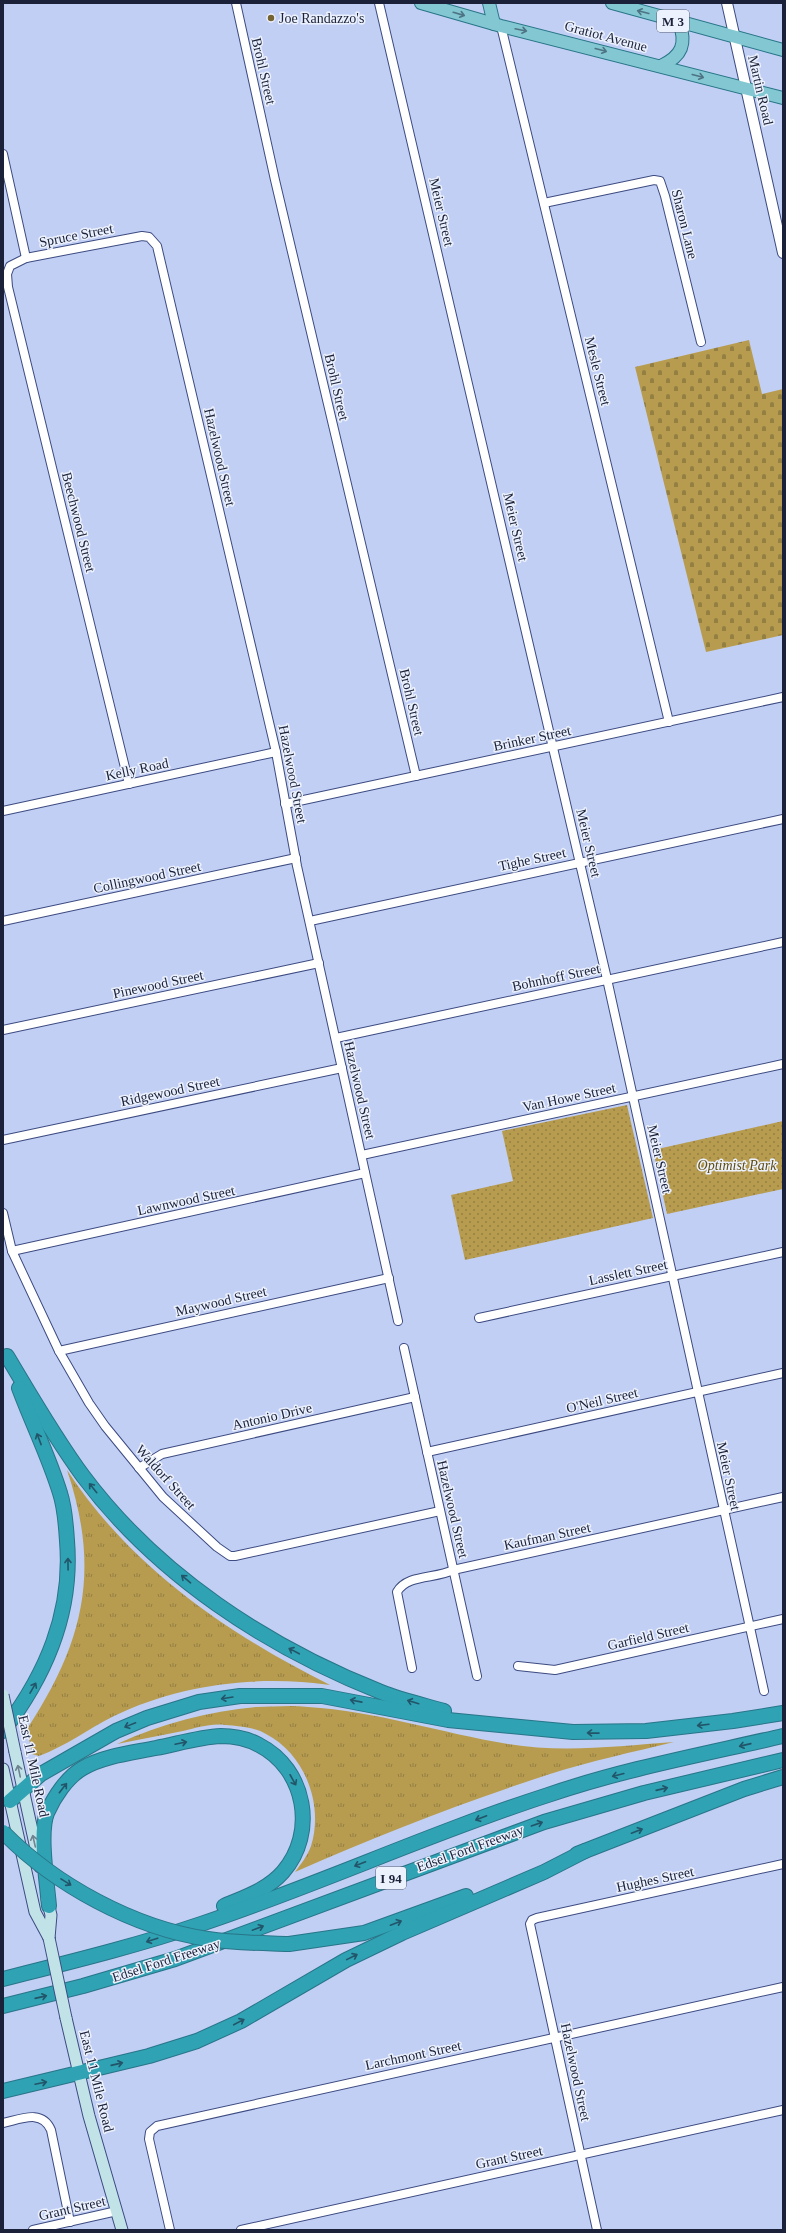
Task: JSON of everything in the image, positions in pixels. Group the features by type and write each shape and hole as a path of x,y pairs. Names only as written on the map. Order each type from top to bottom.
{"highway":[{"path":"5,1352 79,1470 108,1507 164,1561 229,1613 324,1667 382,1692 448,1712 519,1728"},
{"path":"3,1732 23,1705 48,1658 62,1619 69,1572 66,1526 60,1493 5,1352"},
{"path":"10,1801 41,1774 116,1731 148,1718 199,1702 240,1696 322,1696 448,1720 573,1732 646,1731 733,1721 783,1713"},
{"path":"49,1906 44,1839 47,1814 57,1796 73,1776 94,1763 129,1754 194,1740 232,1736 260,1745 286,1768 299,1792 303,1805 302,1835 293,1860 268,1886 223,1906 203,1924"},
{"name":"Edsel Ford Freeway","path":"3,1979 126,1948 203,1924 491,1814 549,1794 664,1764 783,1736"},
{"name":"Edsel Ford Freeway","path":"3,2006 112,1978 175,1959 544,1822 644,1793 783,1760"},
{"path":"3,1832 32,1858 58,1877 86,1894 160,1928 208,1939 289,1944 337,1938 390,1925 744,1789 783,1777"},
{"path":"3,2091 166,2051 215,2033 241,2021 346,1960 402,1933 544,1872 585,1851"}],"main road":[{"name":"Gratiot Avenue","path":"421,3 497,25 783,98"},
{"path":"489,3 497,25"},
{"name":"M 3","path":"612,3 783,50"},
{"path":"661,66 675,58 682,45 684,38 679,22"},
{"name":"East 11 Mile Road","path":"3,1695 51,1915 49,1938"},
{"name":"East 11 Mile Road","path":"3,1769 35,1912 49,1938 89,2116 122,2230"}],"street":[{"name":"Brohl Street","path":"236,3 275,180 416,776"},
{"name":"Meier Street","path":"379,3 607,979 764,1691"},
{"name":"Martin Road","path":"727,3 783,253"},
{"name":"Mesle Street","path":"497,25 544,203 668,722"},
{"path":"3,154 26,258"},
{"name":"Sharon Lane","path":"544,203 649,180 660,181 666,196 701,342"},
{"name":"Spruce Street","path":"10,266 26,258 135,236 149,236"},
{"name":"Hazelwood Street","path":"149,236 157,246 276,752 296,858 398,1321"},
{"name":"Beechwood Street","path":"10,266 7,274 8,287 129,784"},
{"name":"Brinker Street","path":"285,804 783,697"},
{"name":"Kelly Road","path":"3,811 276,752"},
{"name":"Tighe Street","path":"310,921 783,819"},
{"name":"Collingwood Street","path":"3,921 296,858"},
{"name":"Bohnhoff Street","path":"336,1038 783,942"},
{"name":"Pinewood Street","path":"3,1030 319,963"},
{"name":"Van Howe Street","path":"362,1155 783,1064"},
{"name":"Ridgewood Street","path":"3,1140 342,1068"},
{"name":"Lawnwood Street","path":"12,1251 365,1173"},
{"name":"Waldorf Street","path":"3,1213 12,1251 59,1351 89,1403 138,1468 190,1523 230,1556 255,1552 440,1511"},
{"name":"Lasslett Street","path":"479,1318 783,1252"},
{"name":"Maywood Street","path":"59,1351 389,1278"},
{"name":"Hazelwood Street","path":"404,1348 477,1676"},
{"name":"O'Neil Street","path":"427,1452 783,1373"},
{"name":"Antonio Drive","path":"138,1468 162,1454 415,1397"},
{"name":"Kaufman Street","path":"412,1668 397,1592 399,1588 407,1582 445,1574 453,1570 783,1497"},
{"name":"Garfield Street","path":"518,1666 555,1670 783,1619"},
{"name":"Hughes Street","path":"532,1920 783,1864"},
{"name":"Hazelwood Street","path":"532,1920 530,1928 597,2230"},
{"name":"Larchmont Street","path":"170,2230 149,2139 150,2132 157,2126 783,1987"},
{"name":"Grant Street","path":"241,2230 783,2110"},
{"path":"3,2123 32,2116 43,2118 47,2123 51,2130 70,2222"},
{"name":"Grant Street","path":"33,2230 117,2211"}],"green space":[{"path":"749,340 762,394 783,389 783,635 706,652 635,367"},
{"path":"627,1105 653,1218 465,1260 451,1195 513,1181 502,1131"},
{"name":"Optimist Park","path":"783,1121 783,1189 667,1214 653,1150"},
{"path":"67,1470 92,1505 120,1537 151,1567 184,1595 255,1644 330,1685 275,1681 247,1682 193,1689 140,1705 114,1716 49,1752 39,1756 32,1754 27,1729 62,1666 74,1635 81,1605 84,1573 83,1541 77,1507"},
{"path":"302,1706 333,1709 529,1747 591,1748 674,1742 550,1774 389,1832 295,1872 311,1846 315,1814 313,1798 301,1767 280,1743 266,1734 251,1728 214,1725 117,1744 151,1730 203,1715 256,1707"}],"place":[{"name":"Joe Randazzo's","path":"271,18"}]}
